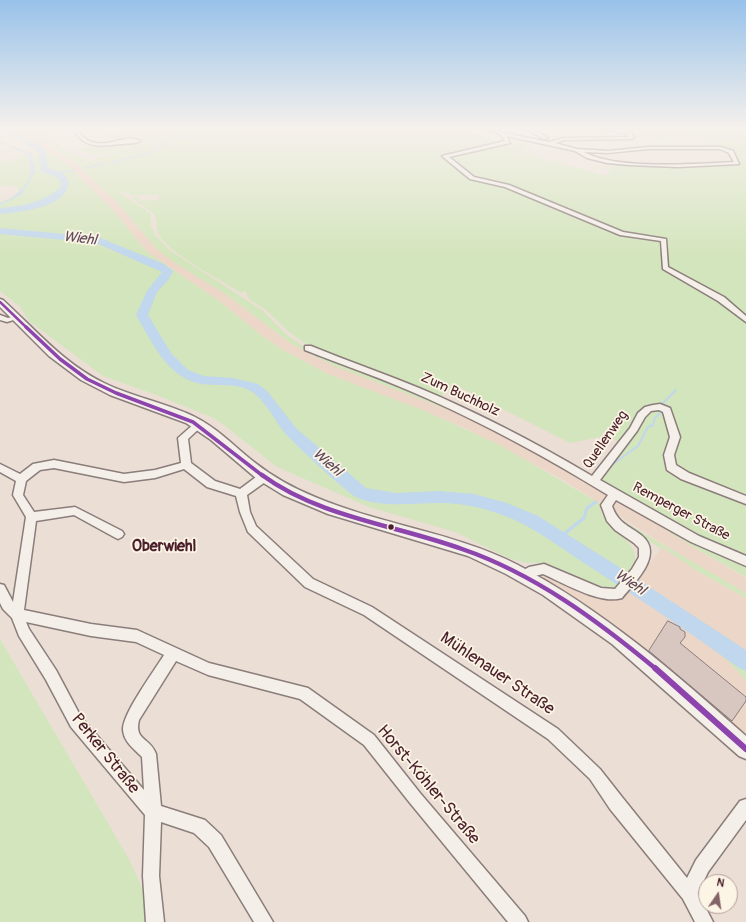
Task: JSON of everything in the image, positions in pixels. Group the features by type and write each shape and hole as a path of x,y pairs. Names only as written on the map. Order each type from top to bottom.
{"main road":[{"path":"0,302 51,352 78,373 104,387 198,425 222,441 264,477 288,491 319,504 462,547 492,559 563,598 602,626 660,672 746,749"}],"street":[{"path":"465,172 472,178 502,185 622,234 664,240 665,268 721,298 746,320"},
{"path":"0,317 8,320 16,318"},
{"name":"Zum Buchholz","path":"308,348 395,381 472,415 534,447 594,481"},
{"name":"Quellenweg","path":"615,494 594,481 634,429 641,415 648,409 660,407 667,410 675,437 669,455 671,467 685,476 746,500"},
{"path":"198,425 183,438 186,465 211,484 241,494 264,477"},
{"path":"118,534 75,511 31,517 18,495 21,479 37,467 54,464 124,478 155,474 186,465"},
{"path":"0,468 21,479"},
{"name":"Mühlenauer Straße","path":"241,494 245,512 252,529 309,583 368,611 553,734 595,774 616,803 689,893 704,922"},
{"name":"Remperger Straße","path":"524,576 533,571 544,569 600,593 618,594 644,564 646,552 640,542 608,515 606,505 615,494 695,539 746,561"},
{"name":"Perker Straße","path":"31,517 17,614 24,632 51,675 76,722 153,812"},
{"path":"0,589 7,605 17,614"},
{"name":"Horst-Köhler-Straße","path":"17,614 91,630 137,636 208,669 303,693 369,740 415,798 519,922"},
{"path":"155,922 151,876 153,812 149,754 132,737 130,729 133,717 173,653"},
{"path":"689,893 702,866 746,807"},
{"path":"153,812 198,826 215,841 264,922"}],"shaded area":[{"path":"75,172 86,172 115,200 157,249 227,295 290,343 310,354 361,376 429,401 504,434 605,492 746,578 746,593 694,564 565,481 463,427 328,374 283,350 261,335 218,300 147,252 116,214"},
{"path":"662,547 697,571 746,598 746,652 641,581 666,611 690,627 729,661 746,681 746,740 543,580 547,573 615,592 628,592"}],"green space":[{"path":"0,172 75,172 116,214 147,252 218,300 261,335 283,350 328,374 425,411 500,445 601,504 601,512 606,520 633,549 636,558 634,568 631,573 616,588 599,586 553,566 542,563 527,563 508,558 455,532 369,507 277,467 216,419 159,396 103,376 29,321 20,307 0,291 0,202 12,197 19,191 17,187 0,185"},
{"path":"85,172 592,172 606,176 609,172 746,172 746,559 693,537 611,490 600,479 626,445 606,436 570,443 455,385 439,398 351,365 303,342 288,331 265,309 250,300 245,291 241,293 175,252 160,237 154,214 131,198 139,197 139,201 158,200 159,196 166,195 132,195 116,190 151,214 151,226 155,235 169,250 262,310 287,335 306,348 429,397 539,452 467,417 334,366 290,343 227,295 175,263 157,249 115,200"},
{"path":"633,509 746,565 746,577 695,548"},
{"path":"611,512 615,512 616,517 746,593 746,598 697,571 663,548 661,549 617,520"},
{"path":"641,581 746,652 746,681 720,654 693,631 664,611 631,593"},
{"path":"0,639 129,859 158,922 0,922"}],"water":[{"path":"31,172 35,172 21,195 0,205 0,203 20,191 30,176"}],"building":[{"path":"668,621 680,627 680,629 685,632 685,637 680,643 746,697 746,701 732,721 649,651"}],"waterway":[{"name":"Wiehl","path":"0,211 27,208 41,204 56,196 64,189 65,182 61,176 51,172"},
{"name":"Wiehl","path":"0,231 98,240 160,266 168,271 165,277 152,291 142,315 166,355 183,373 202,380 233,382 253,387 263,395 291,431 361,493 396,499 439,497 474,500 501,507 532,521 691,623 746,661"},
{"path":"661,405 676,390"},
{"path":"613,464 638,446 648,427 653,425 655,418 660,413"},
{"path":"559,538 584,518 587,508 596,502"}],"transit line":[{"path":"0,302 48,349 73,370 102,387 181,416 193,422 220,441 263,476 287,491 339,512 463,549 511,569 543,587 605,628 634,651 691,699 746,749"}],"district":[{"name":"Oberwiehl","path":"164,547"}]}
